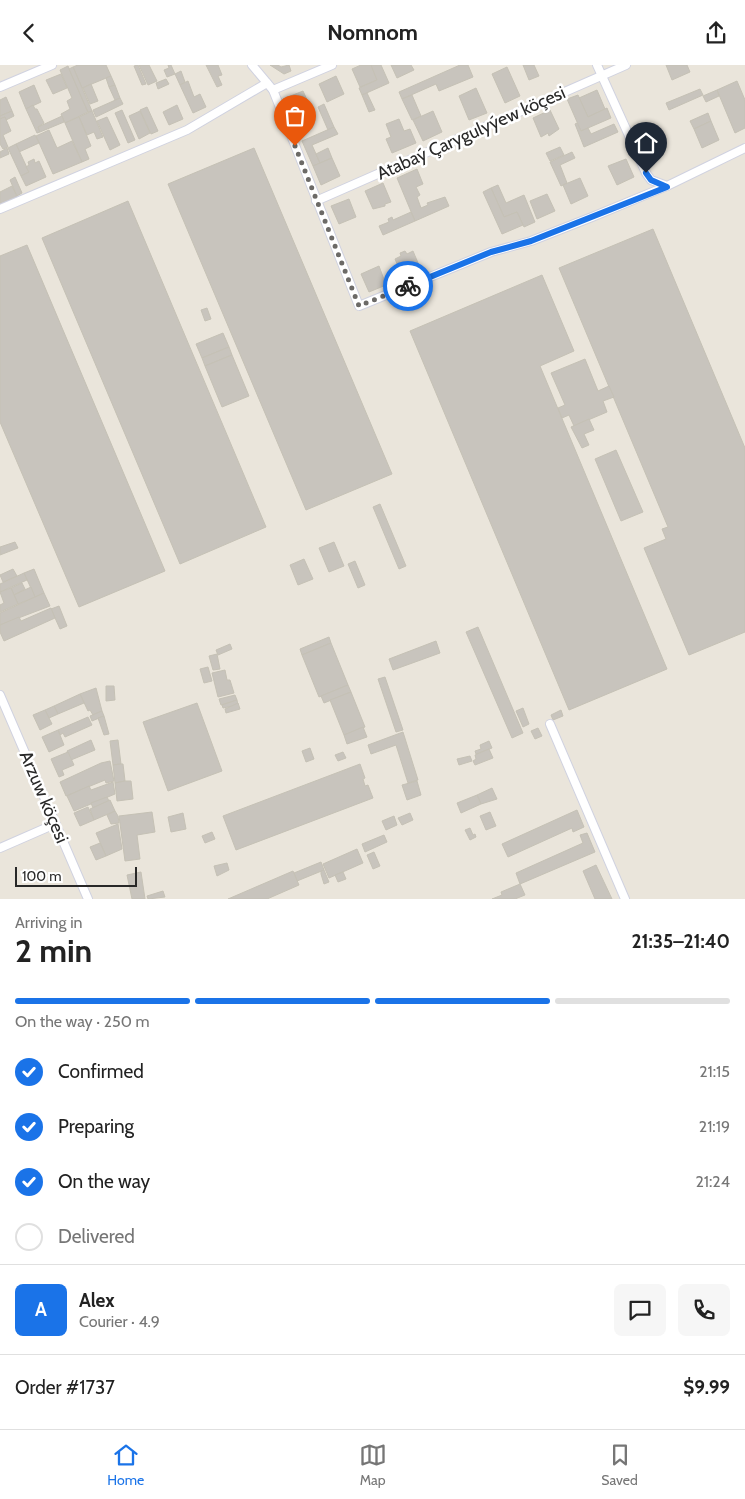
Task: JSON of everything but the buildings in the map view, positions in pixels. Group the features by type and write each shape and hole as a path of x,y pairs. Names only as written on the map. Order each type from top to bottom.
{"street":[{"path":"0,87 52,65"},
{"path":"252,65 273,90 359,306 491,252 531,241 667,187 745,148"},
{"path":"273,90 332,65"},
{"path":"597,65 646,173 651,180 667,187"},
{"name":"Atabaý Çarygulyýew köçesi","path":"316,201 626,65"},
{"path":"0,209 187,130 267,83"},
{"name":"Arzuw köçesi","path":"0,695 88,899"},
{"path":"550,724 625,899"},
{"path":"0,848 55,824"}],"way so far":[{"path":"295,146 359,306 408,286"}],"route":[{"path":"408,286 491,252 531,241 667,187 658,185 646,173"}]}
